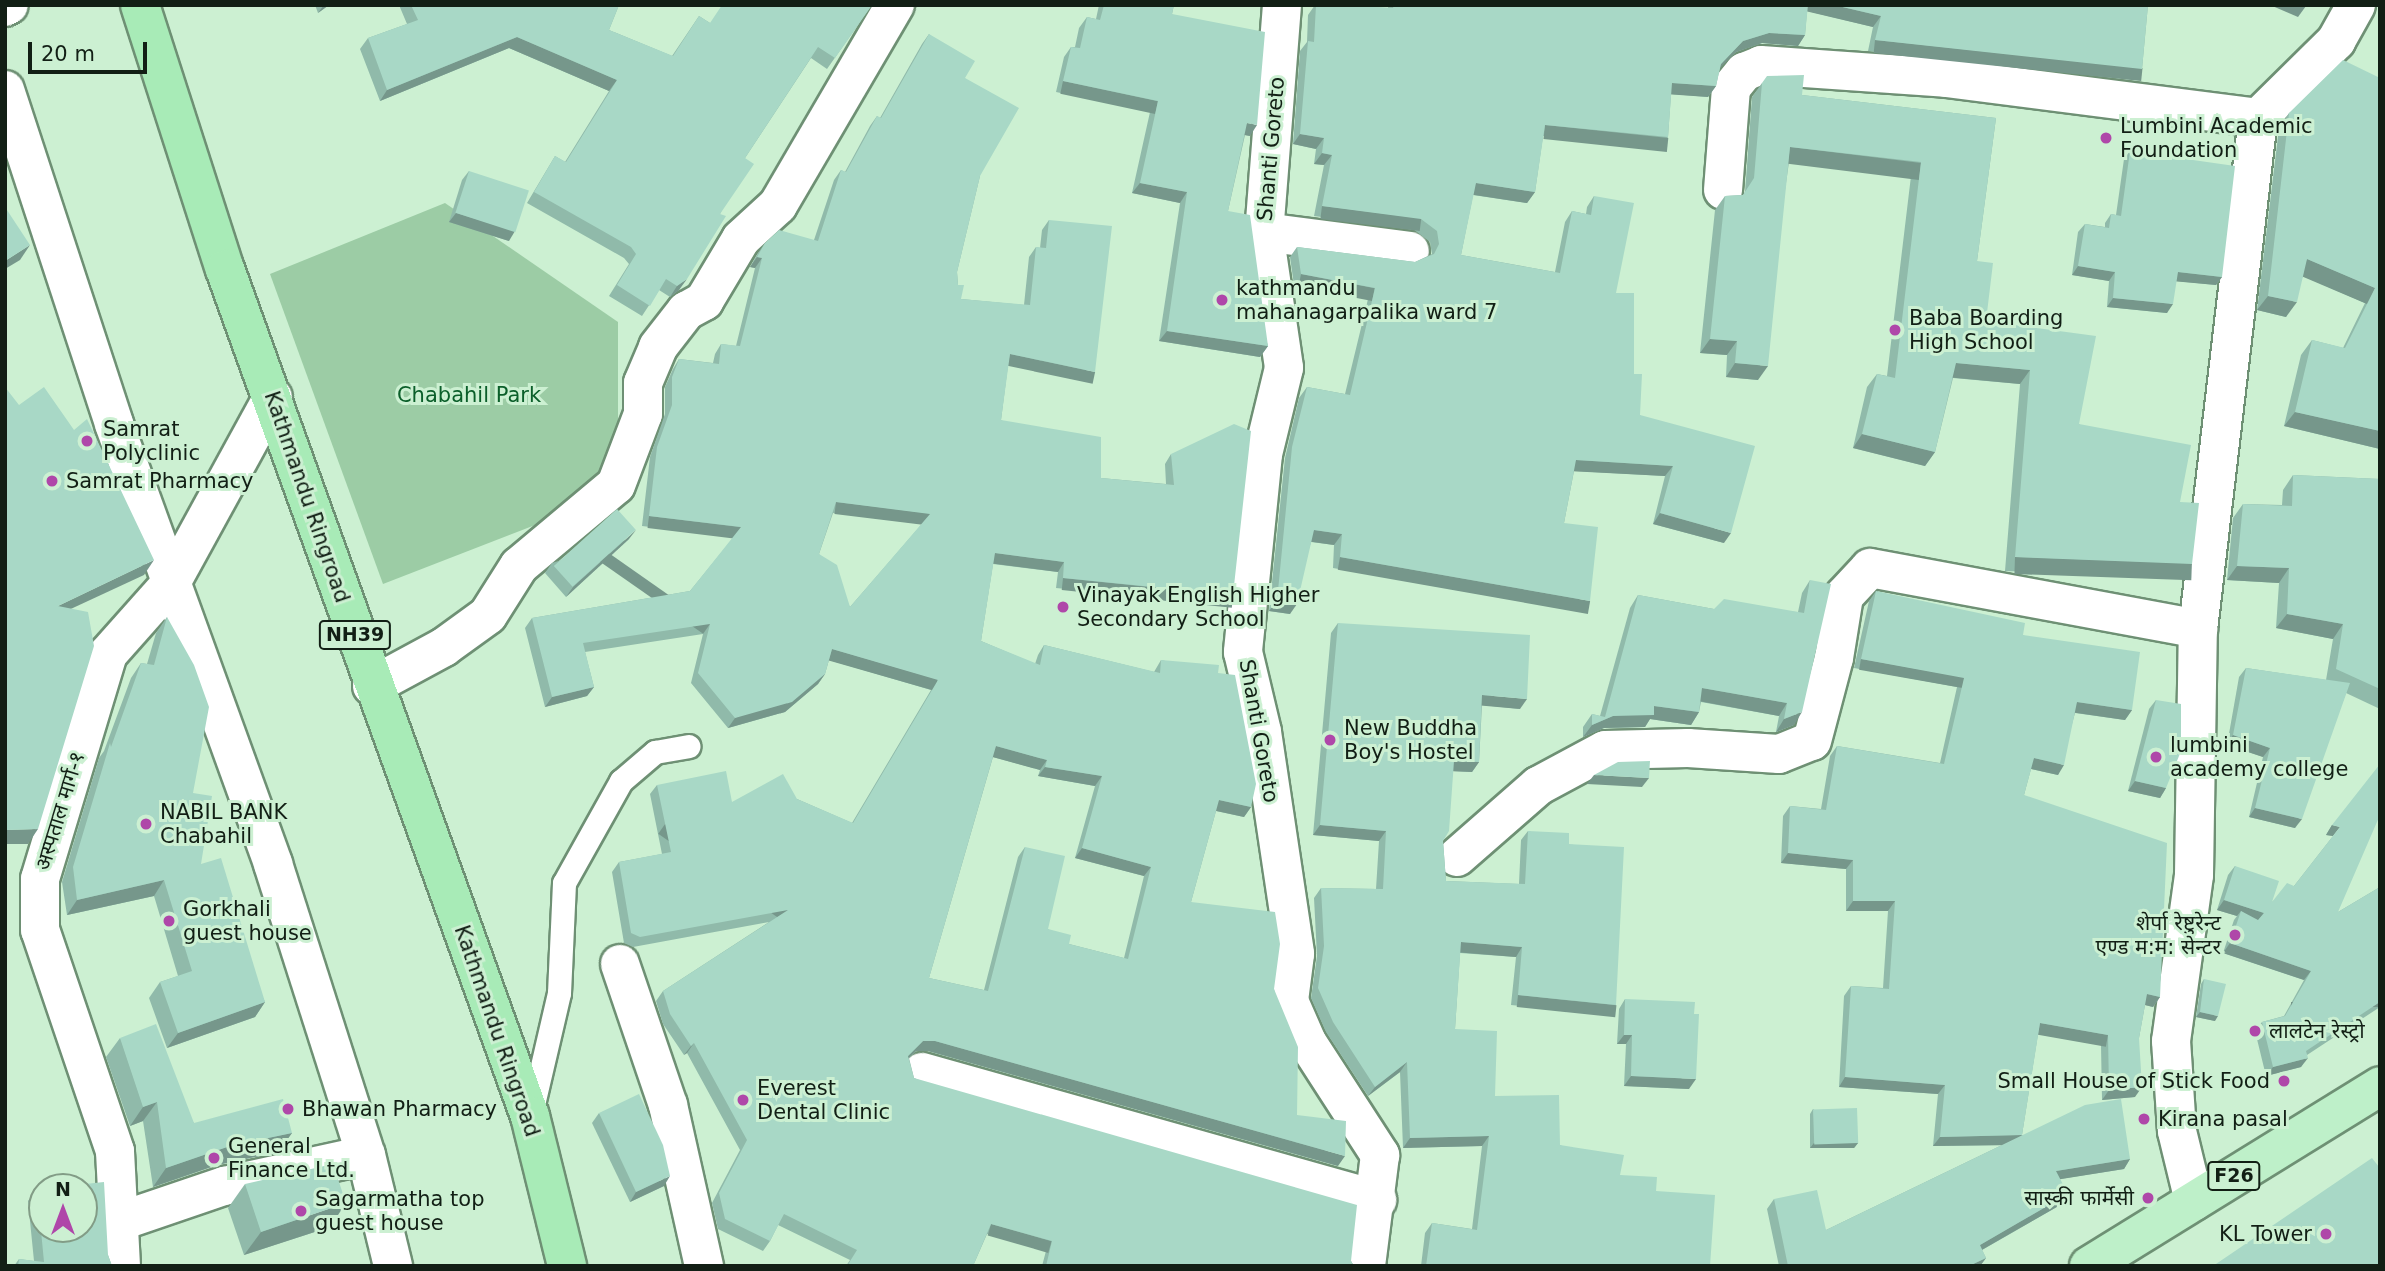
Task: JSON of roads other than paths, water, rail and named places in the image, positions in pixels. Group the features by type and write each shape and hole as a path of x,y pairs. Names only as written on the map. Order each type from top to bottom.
{"highway":[{"name":"Kathmandu Ringroad","path":"140,5 225,269 273,397 372,686 530,1116 567,1266"}],"main road":[{"name":"F26","path":"2089,1266 2380,1086"}],"street":[{"path":"372,686 444,647 488,615 519,566 616,485 643,414 643,383 658,347 687,310 704,301 741,240 778,205 895,5"},
{"name":"Shanti Goreto","path":"1282,5 1264,232 1284,368 1263,454 1244,652 1262,732 1295,954 1289,1001 1307,1042 1380,1155 1377,1200 1366,1266"},
{"path":"2194,1201 2177,1131 2171,1041 2194,875 2198,629 2258,118 2336,41 2356,5"},
{"path":"1723,190 1731,88 1744,72 1761,65 1946,78 2258,118"},
{"path":"5,90 171,583 273,864 366,1155 393,1266"},
{"path":"1264,232 1410,251"},
{"name":"अस्पताल मार्ग-१","path":"121,1266 121,1221 115,1152 40,930 40,879 108,654 171,583 273,397"},
{"path":"1457,857 1538,786 1605,750 1688,748 1779,754 1812,741 1835,658 1844,596 1870,568 2198,629"},
{"path":"620,964 668,1105 704,1266"},
{"path":"922,1072 1377,1200"},
{"path":"121,1221 224,1186 366,1155"}],"lane":[{"path":"530,1116 559,993 564,883 621,781 655,752 688,746"}],"place":[{"name":"Lumbini Academic Foundation","path":"2106,138"},
{"name":"kathmandu mahanagarpalika ward 7","path":"1222,300"},
{"name":"Baba Boarding High School","path":"1895,330"},
{"name":"Samrat Polyclinic","path":"87,441"},
{"name":"Samrat Pharmacy","path":"52,481"},
{"name":"Vinayak English Higher Secondary School","path":"1063,607"},
{"name":"New Buddha Boy's Hostel","path":"1330,740"},
{"name":"lumbini academy college","path":"2156,757"},
{"name":"NABIL BANK Chabahil","path":"146,824"},
{"name":"Gorkhali guest house","path":"169,921"},
{"name":"शेर्पा रेष्टुरेन्ट एण्ड म:म: सेन्टर","path":"2235,935"},
{"name":"लालटेन रेस्ट्रो","path":"2255,1031"},
{"name":"Small House of Stick Food","path":"2284,1081"},
{"name":"Everest Dental Clinic","path":"743,1100"},
{"name":"Bhawan Pharmacy","path":"288,1109"},
{"name":"Kirana pasal","path":"2144,1119"},
{"name":"General Finance Ltd.","path":"214,1158"},
{"name":"सास्की फार्मेसी","path":"2148,1198"},
{"name":"Sagarmatha top guest house","path":"301,1211"},
{"name":"KL Tower","path":"2326,1234"}],"park label":[{"name":"Chabahil Park","path":"469,395"}]}
